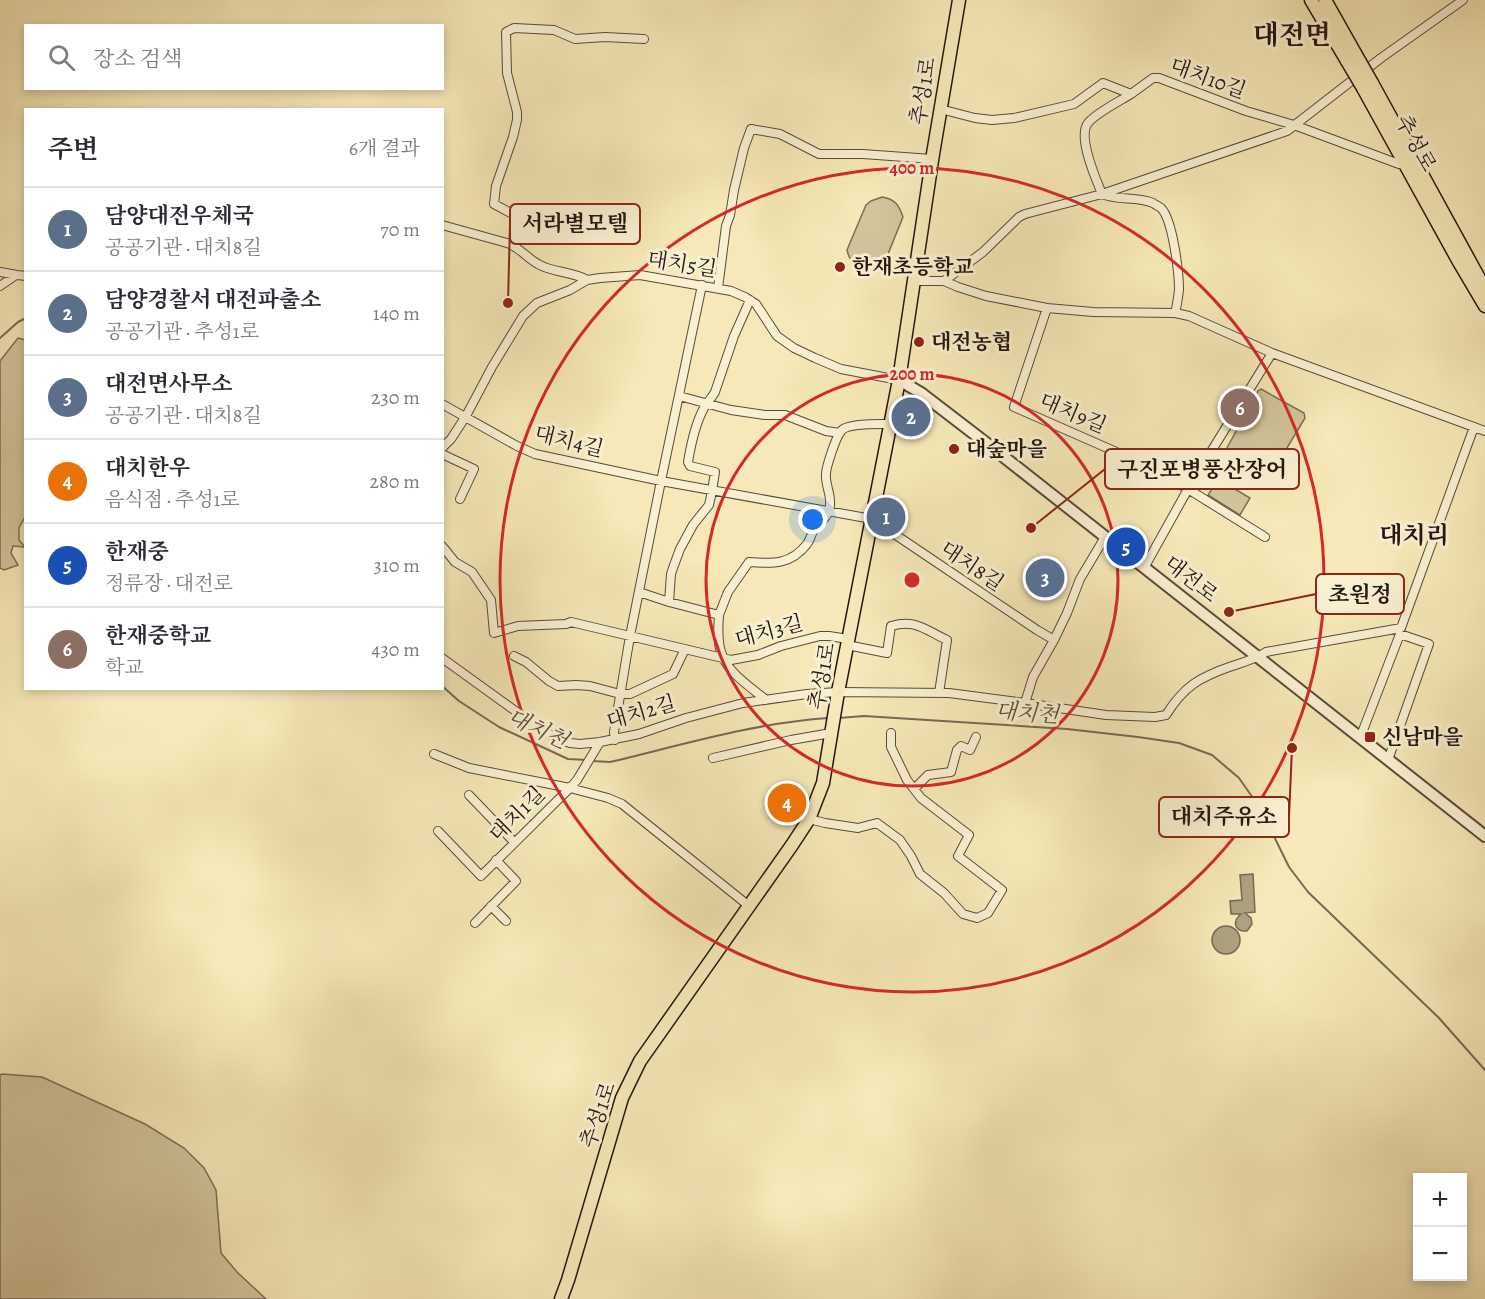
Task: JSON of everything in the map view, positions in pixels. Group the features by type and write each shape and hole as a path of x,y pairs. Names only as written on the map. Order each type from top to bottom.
{"main road":[{"name":"추성1로","path":"561,1299 623,1095 640,1061 809,819 823,783 838,692 898,380 959,0"},
{"name":"추성로","path":"1311,0 1352,58"},
{"name":"추성로","path":"1325,0 1352,58 1485,289"},
{"name":"추성로","path":"1368,86 1459,262 1485,306"}],"street":[{"path":"944,281 983,252 1024,214 1102,194 1287,131 1381,58 1463,0"},
{"path":"515,247 519,237 520,218 494,204 496,186 517,120 507,73 506,32 514,28 554,30 576,39 644,39"},
{"name":"대치10길","path":"1102,194 1094,175 1084,132 1093,118 1153,78 1159,78 1246,111 1294,125 1399,164"},
{"path":"940,109 975,118 1003,119 1074,104 1103,83 1131,94"},
{"path":"718,288 726,226 744,148 751,129 780,134 819,154 863,154 932,159"},
{"path":"1102,194 1111,198 1150,202 1161,208 1173,237 1179,293 1175,313"},
{"name":"대치5길","path":"444,226 499,240 515,247 538,264 581,276 587,280 640,275 740,293 762,311 777,336 794,348 841,369 898,380"},
{"path":"0,272 24,276"},
{"path":"0,286 16,275"},
{"path":"444,446 466,416 523,315 537,303 570,290 587,280"},
{"path":"914,281 944,281 986,296 1047,308 1093,312 1175,313 1189,316 1272,353 1485,431"},
{"path":"615,740 614,732 630,636 702,285"},
{"path":"669,602 671,574 680,549 697,519 709,505 715,472 690,466 688,462 696,426 706,404 715,392 734,336 750,300"},
{"name":"대치9길","path":"1047,308 1014,407 1139,462 1188,489"},
{"path":"1144,568 1188,489 1272,353"},
{"name":"대전로","path":"898,380 921,393 1485,836"},
{"path":"679,396 743,413 785,415 826,431 840,433"},
{"name":"대치4길","path":"444,405 535,454 712,491 872,519"},
{"path":"766,700 738,677 723,658 718,615 728,592 748,562 773,564 784,561 808,543 811,534 829,511 830,501 826,474 840,433 852,426 890,424"},
{"path":"1360,738 1474,427"},
{"path":"444,455 474,469 460,500"},
{"path":"1188,489 1265,537"},
{"name":"대치8길","path":"872,519 1054,640"},
{"path":"1025,703 1033,677 1068,613 1080,579 1105,537"},
{"name":"대치3길","path":"444,548 455,562 472,572 491,600 494,633 518,626 571,622 731,660 758,655 781,646 820,636 829,636 886,652 891,626 907,623 927,629 947,640 939,693"},
{"path":"639,592 718,615"},
{"path":"838,692 939,693 1106,715 1155,717 1166,715 1182,693 1194,683 1266,652 1400,631 1429,644 1388,760"},
{"path":"514,656 526,662 558,686 590,686 620,694 630,694 673,674 685,648"},
{"name":"대치2길","path":"444,659 554,737 580,744 615,740 639,734 686,718 743,703 838,692"},
{"path":"713,758 831,733"},
{"path":"809,819 858,828 877,824 900,840 920,874 944,893 963,914 977,918 988,913 1002,890 958,856 969,835 921,798 907,780 891,747 891,734"},
{"path":"914,789 928,775 951,772 957,750 961,746 969,750 976,737"},
{"path":"434,754 469,768 570,788 600,742"},
{"name":"대치1길","path":"438,831 481,876 570,788 613,799 622,804 749,906"},
{"path":"469,795 514,842"},
{"path":"475,923 516,881 496,860"},
{"path":"491,906 506,921"}],"shaded area":[{"path":"882,197 896,203 903,217 884,264 872,269 861,269 852,263 847,250 866,205"},
{"path":"18,338 24,340 24,519 19,528 19,540 24,547 13,546 11,553 18,565 4,570 0,568 0,361"},
{"path":"1261,389 1304,413 1305,418 1264,483 1223,460 1222,457"},
{"path":"1218,479 1250,498 1240,515 1208,495"},
{"path":"1253,874 1255,912 1245,913 1251,918 1252,924 1247,931 1243,931 1239,930 1236,925 1236,920 1241,914 1231,914 1230,901 1242,900 1240,875"},
{"path":"1226,926 1236,930 1240,940 1236,950 1226,954 1216,950 1212,940 1216,930"},
{"path":"0,1075 42,1077 145,1124 184,1148 204,1168 216,1190 221,1253 237,1272 266,1299 0,1299"}],"waterway":[{"name":"대치천","path":"0,338 24,319"},
{"name":"대치천","path":"444,688 459,701 499,727 568,759 587,760"},
{"name":"대치천","path":"839,718 864,716 1067,729 1179,743 1212,755 1239,778 1260,808 1289,867 1308,892 1439,1018 1485,1070"},
{"name":"대치천","path":"592,761 610,762 745,730 828,718"}],"place":[{"name":"한재초등학교","path":"840,267"},
{"name":"서라별모텔","path":"508,303"},
{"name":"대전농협","path":"919,342"},
{"name":"한재중학교","path":"1240,408"},
{"name":"담양경찰서 대전파출소","path":"911,417"},
{"name":"대숲마을","path":"954,449"},
{"name":"담양대전우체국","path":"886,517"},
{"name":"구진포병풍산장어","path":"1031,528"},
{"name":"한재중","path":"1126,547"},
{"name":"대전면사무소","path":"1045,578"},
{"name":"초원정","path":"1229,612"},
{"name":"신남마을","path":"1370,737"},
{"name":"대치주유소","path":"1292,748"},
{"name":"대치한우","path":"787,803"}],"district":[{"name":"대전면","path":"1292,35"},
{"name":"대치리","path":"1414,535"}]}
